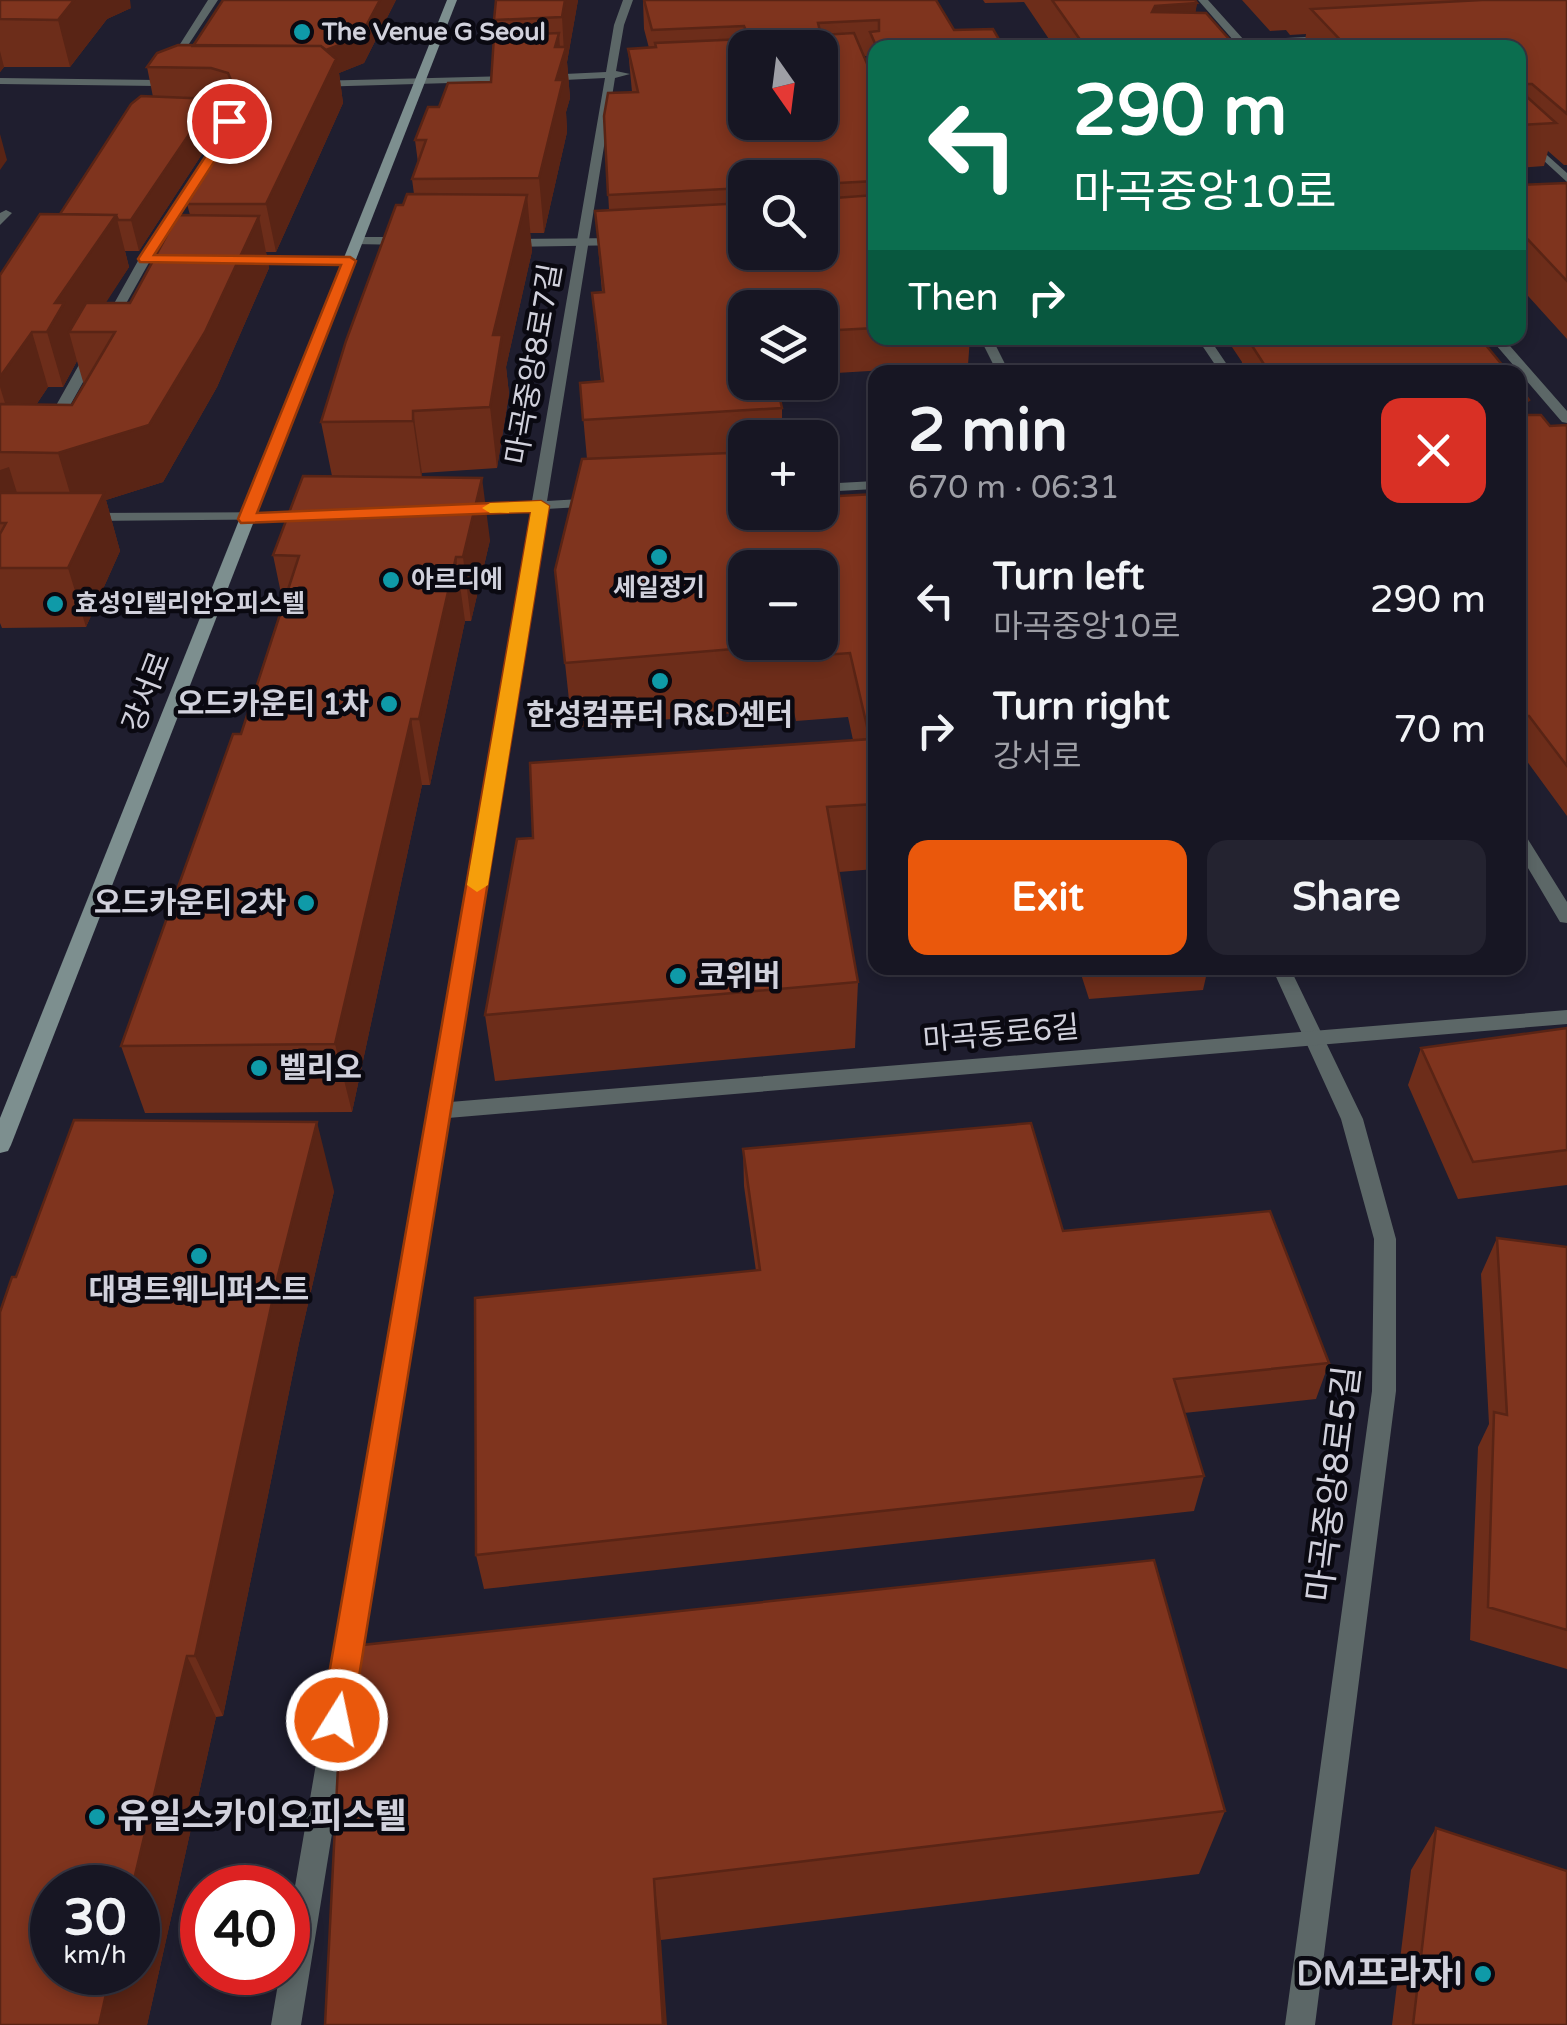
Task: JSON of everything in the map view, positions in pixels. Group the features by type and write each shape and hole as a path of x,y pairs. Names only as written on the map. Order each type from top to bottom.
{"main road":[{"name":"강서로","path":"0,1146 452,0"}],"street":[{"path":"149,94 213,0"},
{"name":"마곡중앙8로7길","path":"286,2025 585,244 623,74 619,25 628,0"},
{"path":"1203,0 1239,40"},
{"path":"1318,40 1348,38"},
{"path":"540,78 623,74"},
{"path":"304,84 521,79"},
{"path":"0,81 176,83"},
{"path":"46,436 144,259 232,123 184,118"},
{"path":"1526,140 1567,179"},
{"path":"358,240 426,242"},
{"path":"486,242 638,241"},
{"path":"126,259 164,259"},
{"path":"222,260 350,261"},
{"path":"1502,345 1520,365"},
{"path":"1526,372 1567,419"},
{"path":"838,487 868,485"},
{"path":"689,496 728,494"},
{"path":"443,510 615,501"},
{"path":"78,517 326,516"},
{"path":"1526,850 1567,916"},
{"name":"마곡중앙8로5길","path":"1284,975 1352,1119 1386,1239 1384,1391 1300,2025"},
{"name":"마곡동로6길","path":"439,1111 1567,1016"}],"building":[{"path":"0,0 74,0 58,20 0,19"},
{"path":"223,0 380,0 360,37 326,50 321,46 193,46"},
{"path":"496,0 565,0 562,17 494,20"},
{"path":"644,0 936,0 954,30 993,29 999,40 874,40 870,32 879,31 879,20 818,23 820,30 746,30 744,26 652,30"},
{"path":"1052,0 1195,0 1197,3 1155,6 1152,12 1206,13 1230,40 1080,40"},
{"path":"1567,0 1567,114 1532,84 1526,84 1526,40 1340,40 1311,9"},
{"path":"559,33 555,47 566,47 556,80 563,80 539,178 412,179 426,140 415,140 428,107 439,107 448,83 491,82 494,36"},
{"path":"854,33 868,66 868,181 838,183 838,160 728,160 728,189 608,195 604,116 608,93 638,92 628,49 656,47 655,43 728,40 728,140 838,140 838,34"},
{"path":"178,45 321,46 336,59 266,204 187,204 245,98 227,87 231,80 228,73 211,68 147,67 157,53"},
{"path":"1526,84 1527,97 1556,123 1526,125"},
{"path":"141,96 213,99 131,220 118,220 116,215 60,214 131,104"},
{"path":"1567,183 1567,281 1526,237 1526,185"},
{"path":"407,194 527,195 493,335 502,335 490,407 413,411 413,421 321,422 396,205 403,205"},
{"path":"868,196 868,328 838,330 838,290 728,290 728,400 780,400 782,408 583,420 580,383 603,381 592,293 604,292 595,211 728,204 728,270 838,270 838,198"},
{"path":"40,214 116,215 55,303 64,303 47,332 32,332 0,377 0,275"},
{"path":"178,215 259,216 205,332 149,425 58,453 0,452 0,404 72,405 115,332 69,332 86,303 130,303"},
{"path":"1252,345 1486,345 1502,365 1264,365"},
{"path":"1526,415 1541,415 1550,426 1567,425 1567,766 1529,716"},
{"path":"728,453 728,530 838,530 838,496 868,494 868,730 850,653 838,654 838,550 728,550 728,649 565,663 555,570 582,459"},
{"path":"303,476 482,478 463,557 456,557 419,719 411,719 335,1044 121,1046 233,734 241,734 299,556 273,555"},
{"path":"0,493 104,493 68,568 0,568 0,534 6,523 0,523"},
{"path":"868,739 868,804 827,807 858,982 485,1015 517,839 533,838 530,763"},
{"path":"1567,1028 1567,1150 1473,1162 1421,1048"},
{"path":"74,1120 317,1122 278,1275 195,1656 187,1656 137,1865 30,1865 30,1995 106,1995 99,2025 0,2025 0,1312 12,1277 16,1277"},
{"path":"1031,1123 1063,1231 1270,1211 1329,1363 1174,1379 1204,1476 476,1555 475,1298 760,1270 743,1149"},
{"path":"1497,1238 1567,1247 1567,1630 1488,1607 1494,1412 1507,1415"},
{"path":"1154,1560 1225,1811 654,1879 663,2025 325,2025 344,1647"},
{"name":"DM프라자I","path":"1436,1828 1567,1871 1567,2025 1413,2025"}],"slow traffic":[{"path":"477,885 541,506 490,508"}],"place":[{"name":"The Venue G Seoul","path":"302,32"},
{"name":"세일정기","path":"659,557"},
{"name":"아르디에","path":"391,580"},
{"name":"효성인텔리안오피스텔","path":"55,604"},
{"name":"한성컴퓨터 R&D센터","path":"660,681"},
{"name":"오드카운티 1차","path":"389,704"},
{"name":"오드카운티 2차","path":"306,903"},
{"name":"코위버","path":"678,976"},
{"name":"벨리오","path":"259,1068"},
{"name":"대명트웨니퍼스트","path":"199,1256"},
{"name":"유일스카이오피스텔","path":"97,1817"},
{"name":"DM프라자I","path":"1483,1974"}],"route":[{"path":"229,121 230,128 144,259 350,261 247,519 541,506 337,1720"}]}
